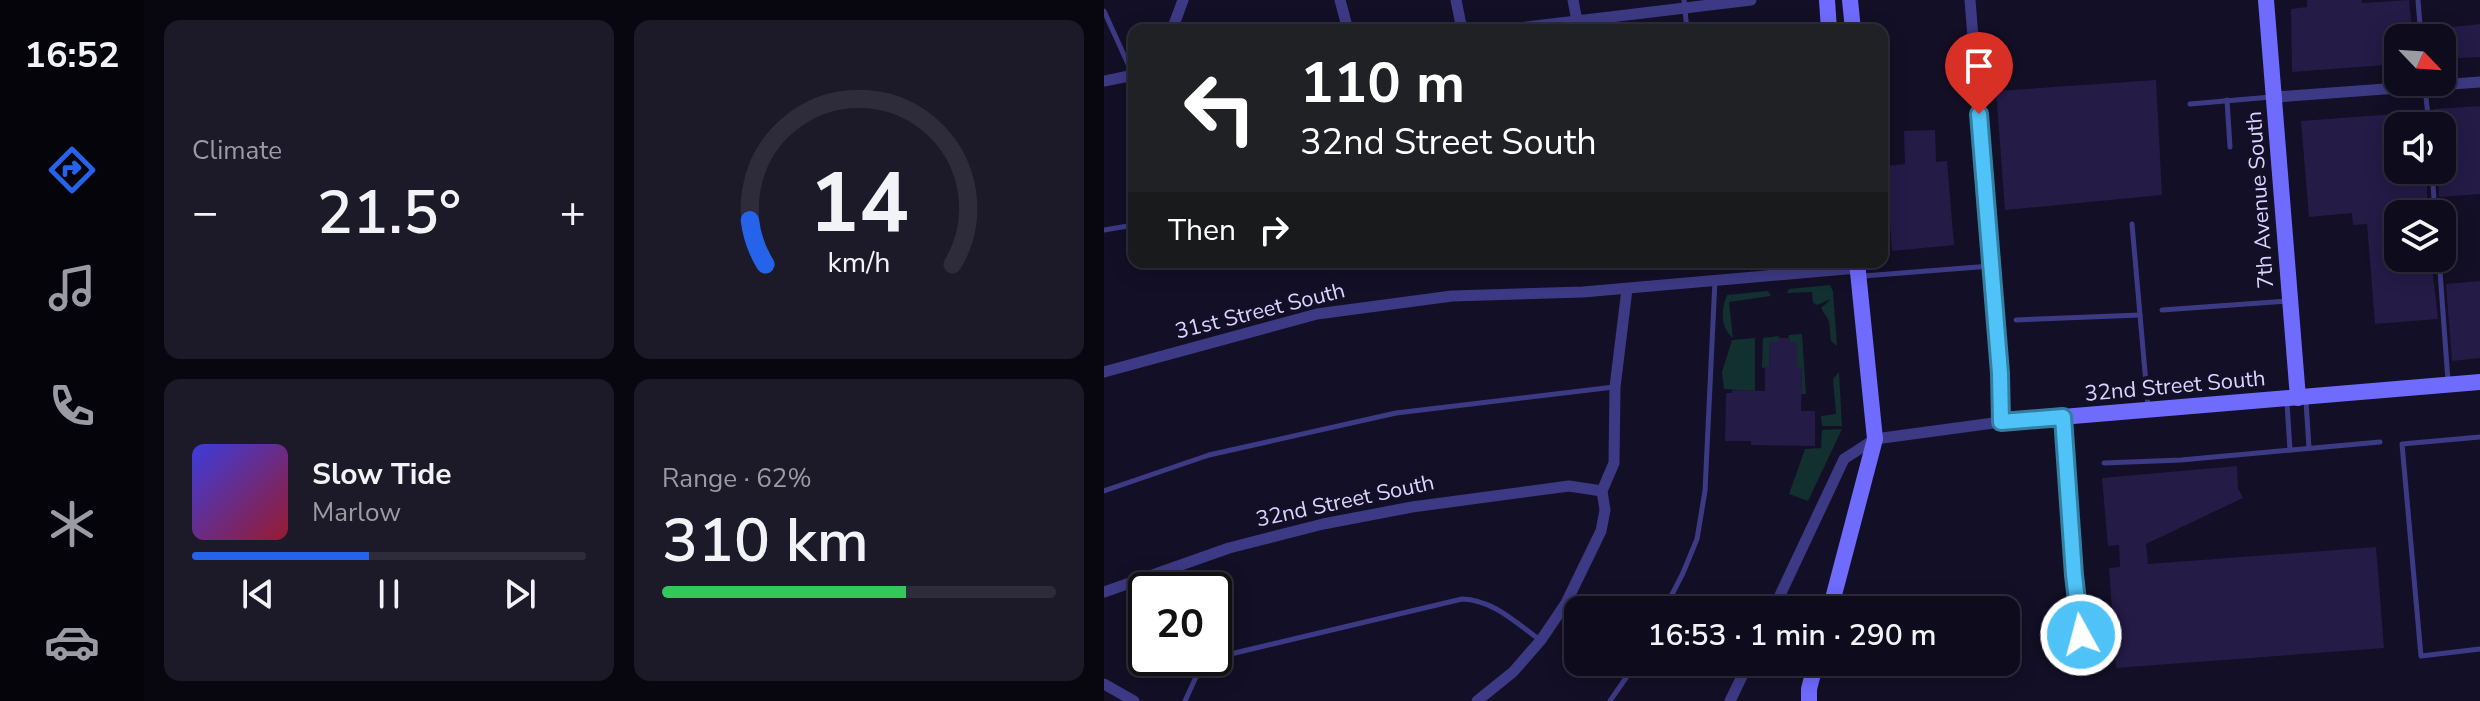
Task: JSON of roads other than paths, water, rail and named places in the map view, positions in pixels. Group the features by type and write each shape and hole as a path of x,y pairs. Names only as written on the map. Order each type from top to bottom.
{"street":[{"path":"1174,24 1183,0"},
{"path":"1340,0 1346,24"},
{"path":"1456,0 1461,24"},
{"path":"1573,0 1577,21"},
{"path":"1569,24 1684,4 1751,0"},
{"path":"1827,0 1829,24"},
{"path":"1850,0 1852,24"},
{"path":"1970,0 2001,422"},
{"name":"7th Avenue South","path":"2266,0 2276,97 2297,398"},
{"path":"1104,81 1128,76"},
{"path":"2456,83 2480,82"},
{"path":"2276,97 2384,88"},
{"path":"1834,596 1875,439 1858,269"},
{"name":"31st Street South","path":"1104,372 1317,314 1452,296 1627,289 1858,269"},
{"path":"1477,701 1513,672 1541,640 1566,603 1601,531 1605,510 1602,491 1614,463 1615,387 1627,289"},
{"name":"32nd Street South","path":"1875,439 2001,422 2480,382"},
{"path":"1780,596 1844,459 1875,439"},
{"name":"32nd Street South","path":"1104,592 1229,548 1323,524 1412,507 1569,486 1602,491"},
{"path":"1730,701 1742,676"},
{"path":"1809,701 1812,676"},
{"path":"1104,684 1134,701"}],"lane":[{"path":"2418,0 2420,24"},
{"path":"1684,4 1686,24"},
{"path":"1104,11 1128,62"},
{"path":"2190,104 2276,97"},
{"path":"2227,100 2230,147"},
{"path":"2132,224 2148,409"},
{"path":"1104,230 1128,226"},
{"path":"1858,269 1991,266"},
{"path":"1770,268 1770,275"},
{"path":"2440,272 2449,384"},
{"path":"1671,596 1697,539 1705,491 1715,279"},
{"path":"2162,310 2289,301"},
{"path":"2016,320 2140,315"},
{"path":"1104,491 1209,455 1396,413 1615,387"},
{"path":"2297,398 2309,448"},
{"path":"2290,450 2297,398"},
{"path":"2063,417 2074,575 2085,665"},
{"path":"2480,437 2402,444 2421,656 2480,649"},
{"path":"2104,463 2181,460 2380,442"},
{"path":"1185,701 1201,666 1218,657 1462,599 1478,599 1493,606 1541,640"},
{"path":"1610,701 1627,676"}]}
